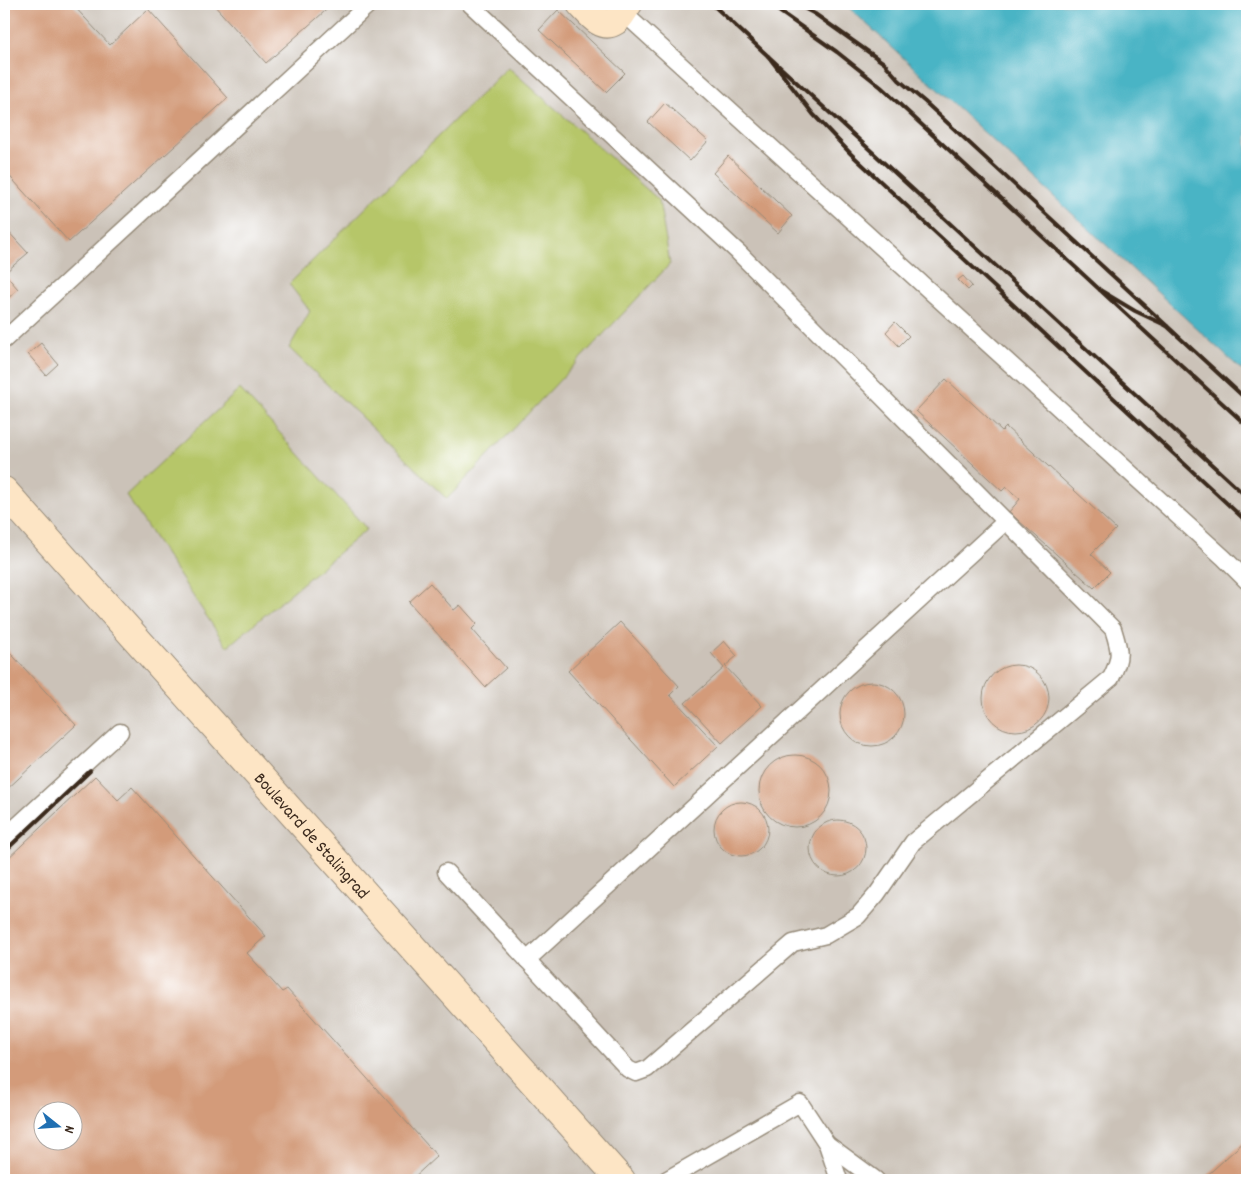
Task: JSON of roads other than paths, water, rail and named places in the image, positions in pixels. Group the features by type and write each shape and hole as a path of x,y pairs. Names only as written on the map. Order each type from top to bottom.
{"main road":[{"path":"581,4 597,20 607,24 616,21 625,7"},
{"name":"Boulevard de Stalingrad","path":"4,492 621,1180"}],"lane":[{"path":"4,340 369,4"},
{"path":"446,872 628,1069 636,1073 647,1069 793,943 826,936 858,916 877,894 914,842 1111,678 1119,663 1119,650 1112,629 1006,521 738,252 470,4"},
{"path":"625,7 644,32 1224,558 1247,581"},
{"path":"527,960 1006,521"},
{"path":"4,838 120,732"},
{"path":"666,1180 800,1103 827,1144 840,1180"},
{"path":"827,1144 876,1180"}],"water":[{"path":"845,4 1247,4 1247,375"}],"railway":[{"path":"712,4 768,56"},
{"path":"769,4 837,52 881,87 1100,290"},
{"path":"796,4 815,14 884,63 899,80 1167,326"},
{"path":"1247,497 768,56 813,114 851,154 1247,522"},
{"path":"1247,400 1167,326 1135,311 1100,290 1247,426"},
{"path":"4,852 90,771"}]}
